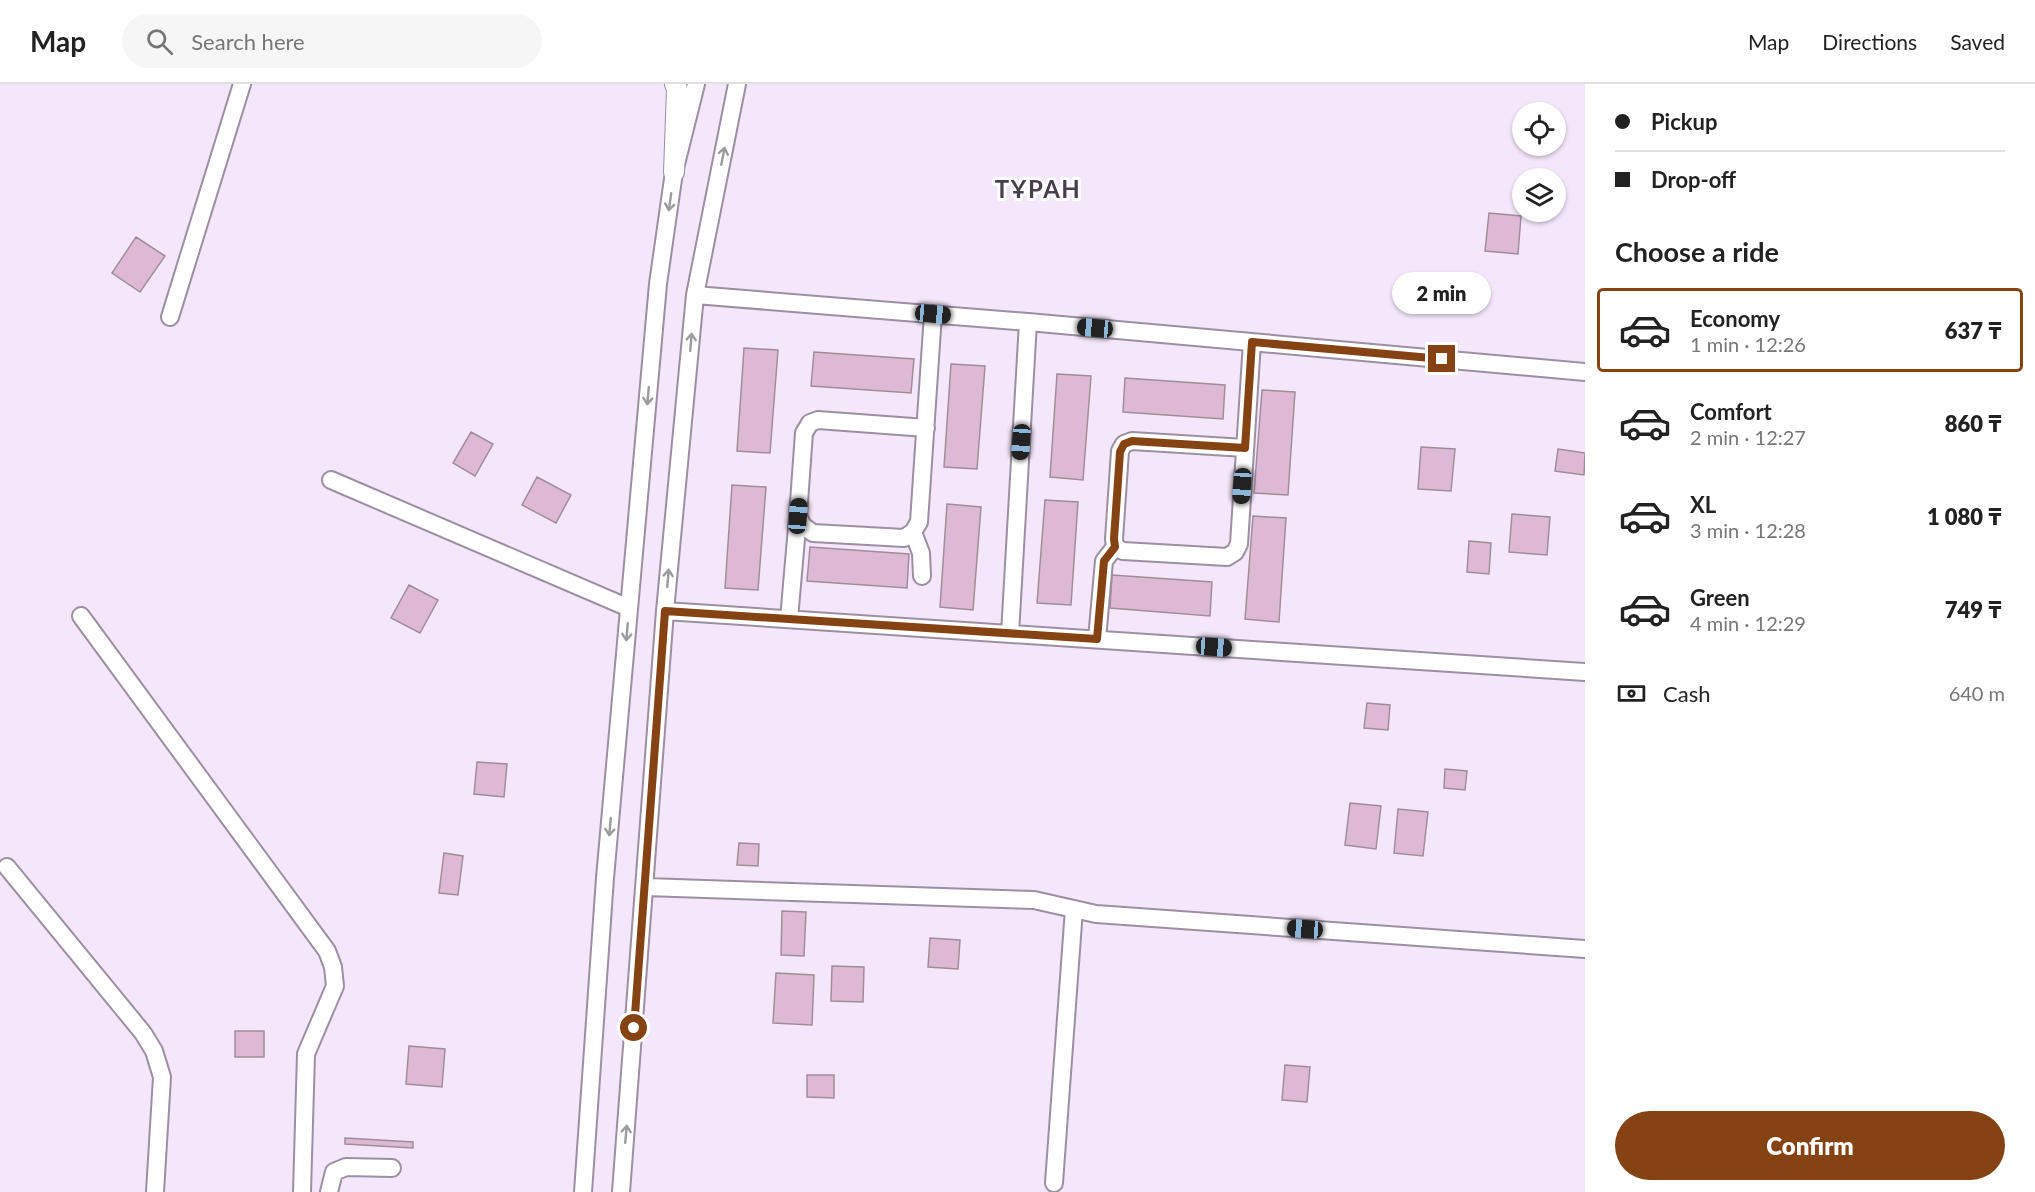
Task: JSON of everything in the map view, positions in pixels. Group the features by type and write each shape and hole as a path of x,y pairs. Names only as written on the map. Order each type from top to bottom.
{"main road":[{"path":"674,172 675,84"}],"street":[{"path":"170,316 242,84"},
{"path":"583,1192 605,878 658,284 674,172 696,84"},
{"path":"621,1192 646,887 665,611 695,295 737,84"},
{"path":"695,295 1028,322 1585,372"},
{"path":"798,516 803,526 813,533 904,538 913,532 919,522 933,314"},
{"path":"1010,634 1028,322"},
{"path":"1115,547 1123,551 1227,557 1235,552 1239,544 1252,342"},
{"path":"789,619 804,433 810,423 818,420 926,428"},
{"path":"1097,639 1104,561 1115,547 1120,452 1124,444 1132,441 1245,448"},
{"path":"331,480 629,608"},
{"path":"913,532 921,553 922,576"},
{"path":"665,611 1585,672"},
{"path":"81,616 327,951 333,967 335,986 306,1054 302,1192"},
{"path":"7,867 143,1033 154,1051 162,1077 154,1192"},
{"path":"646,887 1034,900 1096,914 1585,949"},
{"path":"1054,1183 1074,909"},
{"path":"329,1192 334,1172 346,1167 392,1168"}],"building":[{"path":"1489,213 1512,215 1512,222 1521,222 1518,254 1485,251"},
{"path":"136,237 165,256 140,292 112,273"},
{"path":"744,348 778,350 770,453 737,451"},
{"path":"814,352 914,359 911,393 811,386"},
{"path":"951,364 985,366 977,469 944,467"},
{"path":"1057,374 1091,376 1083,480 1050,477"},
{"path":"1125,378 1225,385 1223,419 1123,412"},
{"path":"1262,390 1295,392 1288,495 1254,493"},
{"path":"471,432 493,444 475,476 453,463"},
{"path":"1421,447 1455,449 1451,491 1418,489"},
{"path":"1558,449 1585,453 1584,475 1555,471"},
{"path":"537,477 571,495 556,523 522,505"},
{"path":"732,485 766,487 758,590 725,588"},
{"path":"1045,500 1078,502 1071,605 1037,603"},
{"path":"947,504 981,507 973,610 940,607"},
{"path":"1512,514 1550,517 1547,555 1509,552"},
{"path":"1253,516 1286,518 1279,622 1245,619"},
{"path":"1469,541 1491,543 1489,574 1467,572"},
{"path":"810,547 909,554 907,588 807,581"},
{"path":"1112,575 1212,582 1210,616 1110,608"},
{"path":"409,585 438,600 420,633 391,618"},
{"path":"1367,703 1390,705 1388,730 1364,728"},
{"path":"477,762 507,764 504,797 474,794"},
{"path":"1445,769 1467,771 1465,790 1444,788"},
{"path":"1350,803 1381,806 1376,849 1345,845"},
{"path":"1398,809 1428,812 1423,856 1394,853"},
{"path":"739,843 759,844 758,866 737,865"},
{"path":"444,853 463,856 458,895 439,893"},
{"path":"782,911 806,912 804,956 781,955"},
{"path":"930,938 960,940 958,969 928,967"},
{"path":"832,966 864,967 863,1002 831,1001"},
{"path":"776,973 814,975 812,1025 773,1023"},
{"path":"235,1031 264,1031 264,1057 235,1057"},
{"path":"409,1046 445,1049 442,1087 406,1084"},
{"path":"1285,1065 1310,1067 1307,1102 1282,1100"},
{"path":"807,1075 834,1075 834,1098 807,1097"},
{"path":"345,1138 413,1142 413,1148 345,1144"}],"district":[{"name":"ТҰРАН","path":"1038,188"}],"route":[{"path":"634,1028 665,611 1097,639 1104,561 1115,547 1120,452 1124,444 1132,441 1245,448 1252,342 1442,359"}]}
